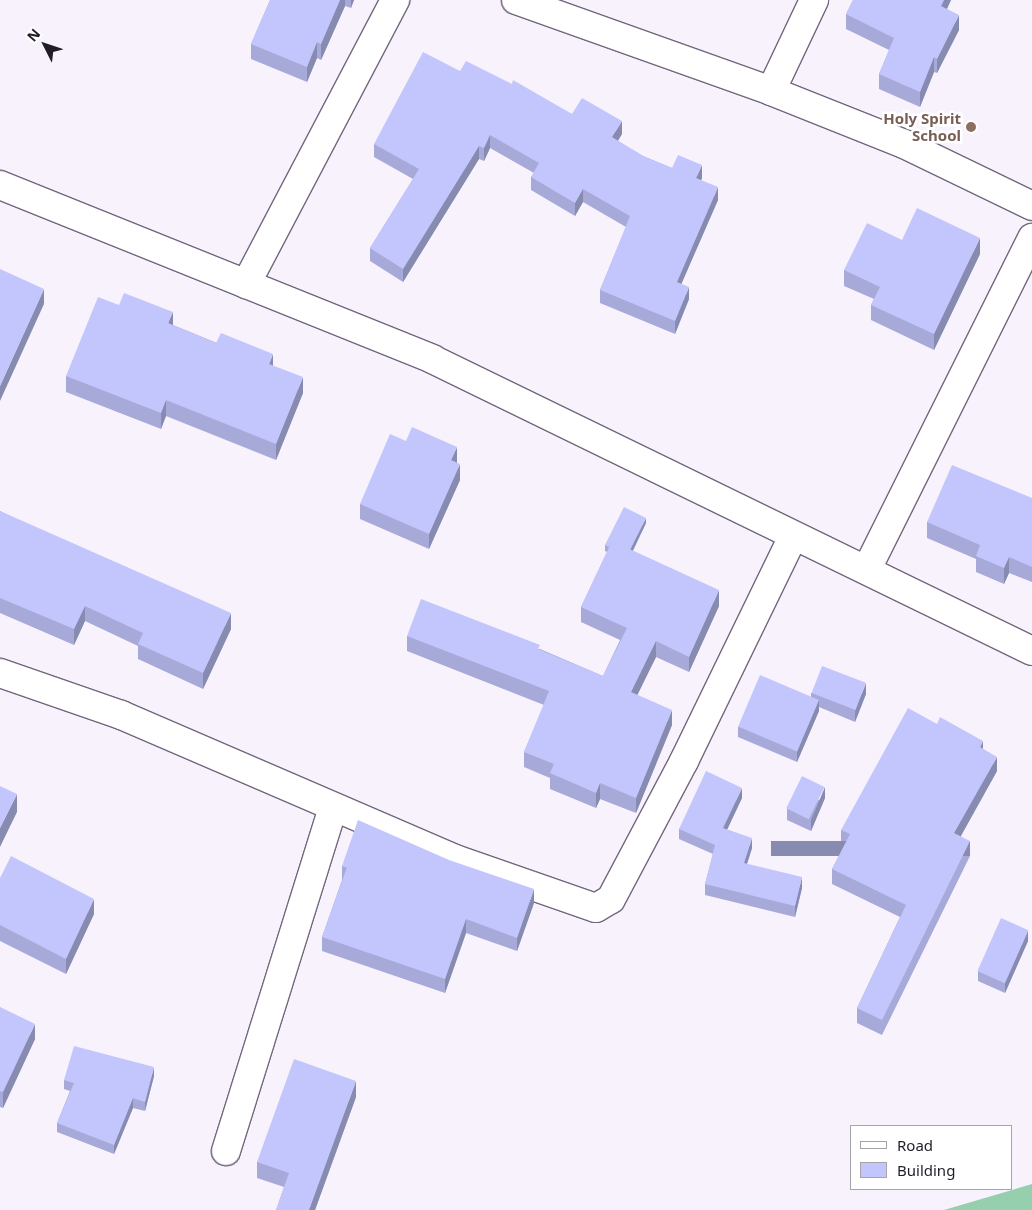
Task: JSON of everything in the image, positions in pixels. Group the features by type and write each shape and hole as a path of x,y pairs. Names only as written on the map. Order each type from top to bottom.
{"street":[{"path":"246,284 395,0"},
{"path":"516,0 771,91 904,144 1032,206"},
{"path":"771,91 814,0"},
{"path":"0,185 432,359 793,537 867,569 1032,651"},
{"path":"867,569 1032,238"},
{"path":"0,673 121,715 455,859 596,908 611,899 684,761 793,537"},
{"path":"226,1152 333,807"}],"green space":[{"path":"1032,1184 1032,1210 944,1210 1012,1190"}],"building":[{"path":"270,0 340,0 321,44 317,42 307,67 251,44"},
{"path":"853,0 944,0 941,6 959,15 937,59 934,57 920,92 879,74 894,38 846,14"},
{"path":"423,52 460,71 466,61 512,84 513,80 572,114 582,98 622,121 612,137 643,156 672,168 678,155 702,165 696,178 718,187 677,282 689,287 675,321 600,290 630,216 583,189 575,203 531,177 539,163 490,135 484,148 479,146 403,269 370,248 419,169 374,144"},
{"path":"917,208 980,238 934,334 871,305 880,287 844,270 867,223 902,240"},
{"path":"0,269 44,289 0,386"},
{"path":"124,293 173,312 168,323 216,343 221,333 273,354 269,364 303,377 276,444 166,400 161,413 66,376 98,297 119,305"},
{"path":"412,427 457,447 451,460 460,464 429,534 360,504 390,434 406,441"},
{"path":"952,465 1032,498 1032,567 1009,557 1004,568 976,556 980,545 927,522"},
{"path":"624,507 646,518 630,550 612,541 609,547 605,545"},
{"path":"0,511 231,613 203,673 138,644 143,633 85,606 74,629 0,598"},
{"path":"612,541 719,590 689,657 656,641 631,692 672,710 636,798 600,783 596,793 550,773 554,764 524,752 549,691 407,636 421,599 540,645 538,649 603,676 627,628 581,607"},
{"path":"822,666 866,683 855,710 812,693"},
{"path":"760,675 819,700 797,752 738,727"},
{"path":"908,708 937,724 940,717 983,741 980,747 997,757 954,833 970,841 882,1020 857,1008 906,905 832,869 850,834 841,830"},
{"path":"706,771 742,788 723,828 752,838 744,863 802,877 795,906 705,884 715,845 679,829"},
{"path":"802,776 824,787 809,819 786,808"},
{"path":"0,786 17,794 0,828"},
{"path":"358,820 449,860 534,889 517,938 466,919 445,979 322,937 347,867 342,866"},
{"path":"11,856 94,899 66,959 0,925 0,878"},
{"path":"1001,918 1028,930 1005,983 977,971"},
{"path":"0,1007 35,1024 3,1092 0,1091"},
{"path":"74,1046 154,1067 145,1102 133,1098 114,1145 57,1123 74,1083 64,1080"},
{"path":"294,1059 356,1081 309,1210 276,1210 289,1173 257,1162"}],"place":[{"name":"Holy Spirit School","path":"971,127"}]}
